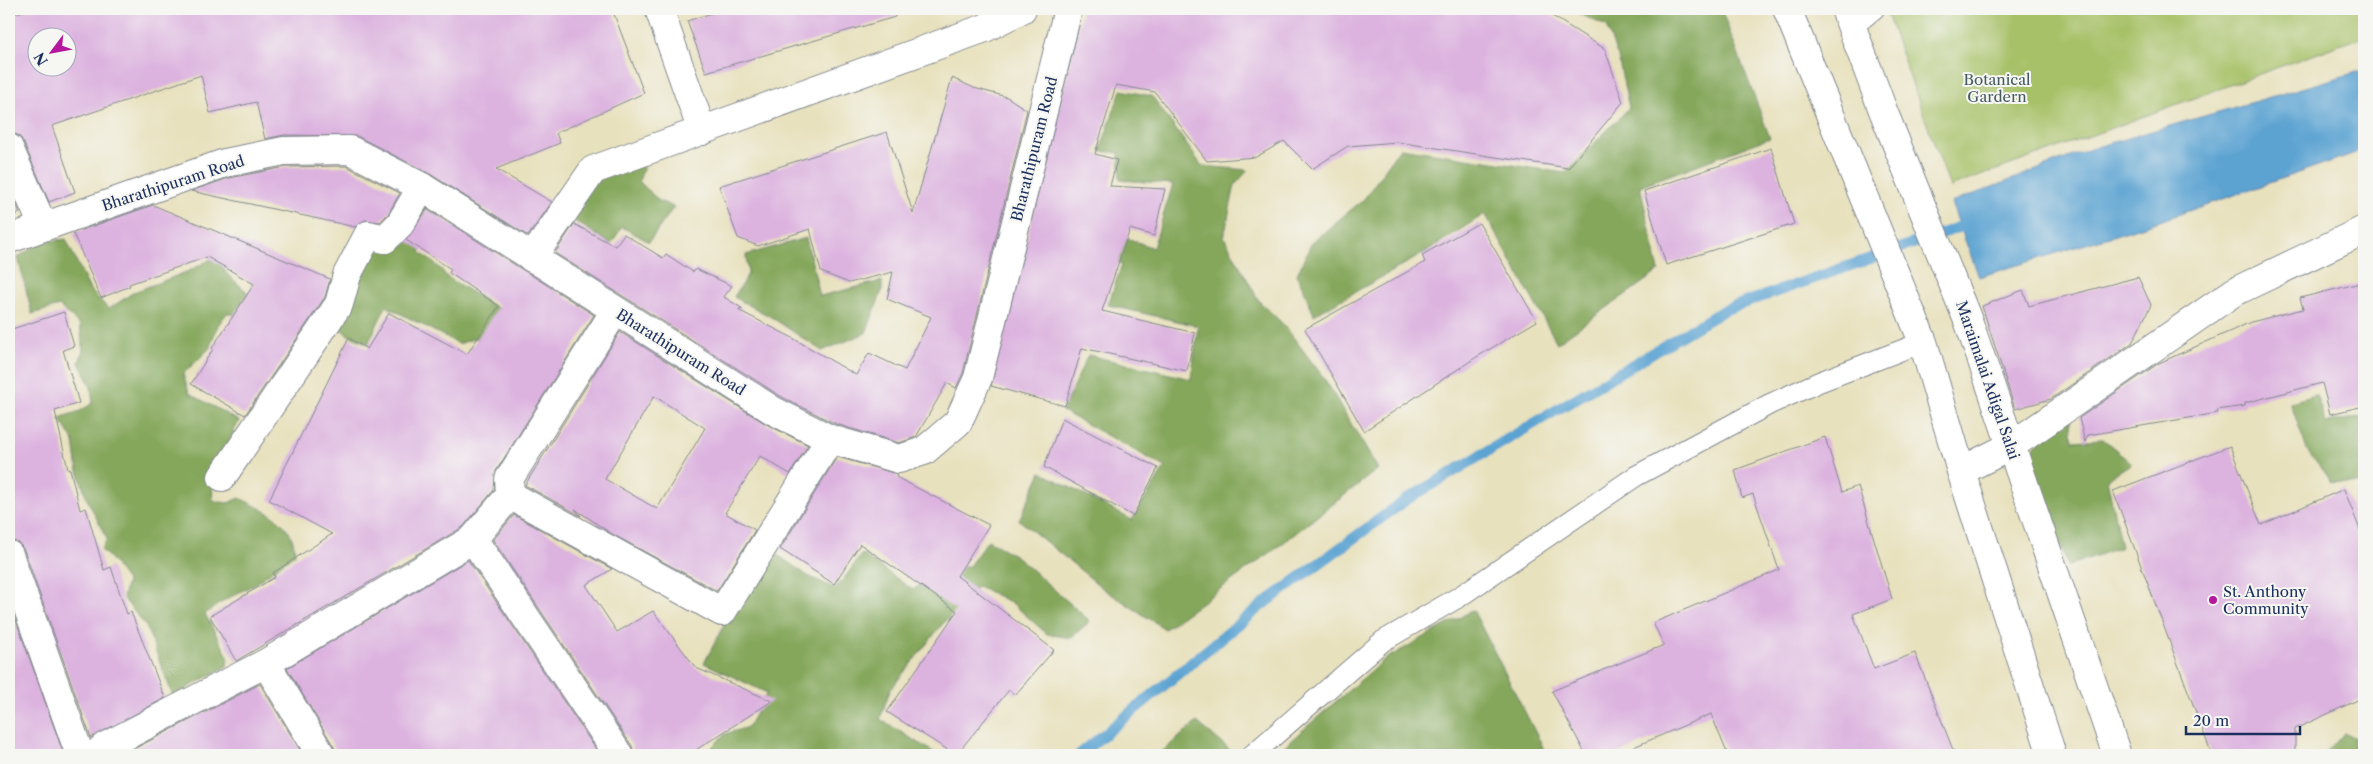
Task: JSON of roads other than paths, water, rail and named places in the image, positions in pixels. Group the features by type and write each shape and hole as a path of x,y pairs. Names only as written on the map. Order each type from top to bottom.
{"street":[{"path":"659,9 702,131"},
{"path":"532,258 593,170 702,131 978,18 1022,9"},
{"name":"Bharathipuram Road","path":"9,239 225,163 284,151 350,150 422,187 614,311 774,411 830,439 899,459 924,451 958,422 978,378 1068,9"},
{"path":"1788,9 1923,342 1961,471 2052,755"},
{"name":"Maraimalai Adigal Salai","path":"1848,18 1884,113 1969,323 2118,755"},
{"path":"9,148 43,226"},
{"path":"222,477 339,304 347,275 368,235 385,239 400,224 422,187"},
{"path":"1961,471 2011,446 2234,292 2364,230"},
{"path":"9,555 84,754 104,747 266,663 473,540 510,495 510,479 614,311"},
{"path":"510,495 722,612 830,439"},
{"path":"473,540 619,755"},
{"path":"266,663 321,755"}],"lane":[{"path":"1848,18 1874,9"},
{"path":"1252,755 1383,641 1459,597 1636,476 1770,404 1819,382 1923,342"}],"water":[{"path":"2364,70 2364,150 2151,224 1979,277 1951,203 2093,148"}],"waterway":[{"path":"1079,755 1262,605 1406,500 1724,310 1974,222"}],"place":[{"name":"St. Anthony Community","path":"2213,600"}],"park label":[{"name":"Botanical Gardern","path":"1997,88"}]}
